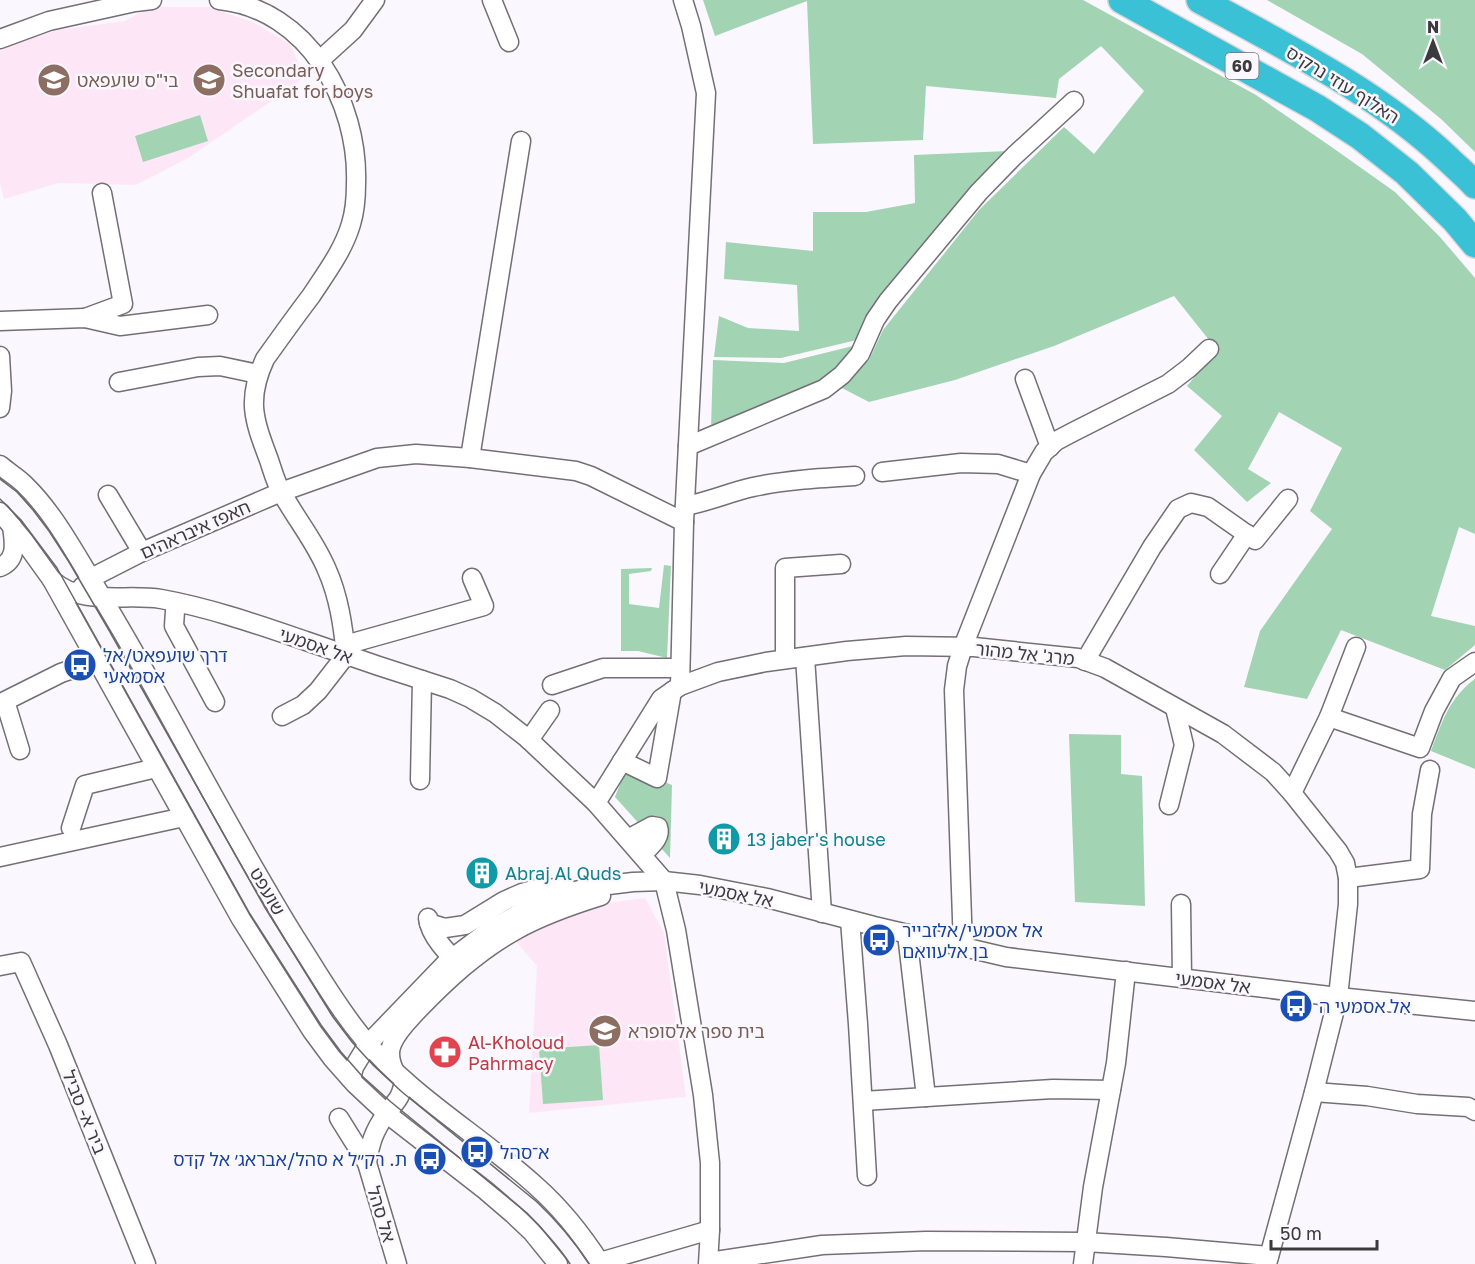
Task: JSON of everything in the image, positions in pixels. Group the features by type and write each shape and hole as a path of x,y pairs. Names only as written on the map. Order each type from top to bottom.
{"highway":[{"name":"האלוף עוזי נרקיס","path":"1122,0 1317,108 1360,136 1407,173 1455,220 1475,244"},
{"name":"האלוף עוזי נרקיס","path":"1200,0 1338,77 1383,106 1431,143 1475,185"}],"street":[{"path":"0,39 49,21 152,0"},
{"path":"219,0 230,1 263,12 288,27 309,48 320,61 339,94 355,149 356,201 351,224 341,250 266,359 258,374 253,410 256,427 281,492 320,555 335,591 343,623 346,650"},
{"path":"320,61 353,30 375,0"},
{"path":"492,0 509,42"},
{"path":"622,761 657,778 677,682 706,93 683,0"},
{"path":"688,446 824,389 842,375 860,354 875,320 888,301 979,192 1074,101"},
{"path":"470,458 521,141"},
{"path":"85,318 123,304 102,193"},
{"path":"0,321 85,318 120,326 208,315"},
{"path":"963,947 954,690 957,666 1031,474 1044,452 1056,441 1168,384 1209,349"},
{"path":"0,356 2,391 0,408"},
{"path":"119,382 198,367 220,366 258,374"},
{"path":"1025,379 1050,447"},
{"name":"חאפז איבראהים","path":"110,568 281,492 377,458 416,454 576,471 685,514"},
{"path":"882,472 961,463 998,464 1031,474"},
{"name":"שועפט","path":"0,465 24,484 41,504 91,579 273,900 349,1020 368,1044 399,1076 538,1187 586,1240 601,1263"},
{"path":"685,514 701,503 726,494 777,482 855,476"},
{"path":"108,495 142,552"},
{"path":"1085,660 1178,508 1191,503 1208,507 1255,540 1288,499"},
{"name":"שועפט","path":"0,512 51,580 241,919 332,1058 387,1113 513,1214 532,1232 558,1264"},
{"path":"0,567 12,557 15,547 12,526"},
{"path":"1220,574 1247,534"},
{"path":"785,659 785,568 841,564"},
{"path":"76,624 77,595 83,585 110,568"},
{"path":"110,568 111,587 126,597"},
{"path":"282,716 303,705 318,691 346,650 484,606 472,578"},
{"name":"אל אסמעי","path":"51,580 77,595 159,599 240,619 346,650 470,698 495,713 529,740 596,803 664,881 700,885 767,898 1006,957 1475,1011"},
{"path":"177,603 174,626 215,702"},
{"name":"מרג' אל מהור","path":"596,803 661,699 677,682 785,659 847,651 906,646 963,646 1078,658 1105,668 1223,734 1273,772 1292,793 1338,851 1345,863 1348,878 1348,904 1338,997 1268,1260"},
{"path":"1292,793 1329,717 1356,647"},
{"path":"805,657 822,913"},
{"path":"12,743 5,701 61,673 96,661"},
{"path":"1329,717 1420,748 1434,711 1452,678 1475,662"},
{"path":"552,685 603,668 677,682"},
{"path":"420,780 422,680"},
{"path":"1169,805 1184,745 1175,708"},
{"path":"529,740 550,710"},
{"path":"71,828 85,785 156,768"},
{"path":"1348,878 1420,869 1422,814 1430,770"},
{"path":"0,857 184,817"},
{"path":"628,839 652,826 658,827 660,831 658,836 642,855"},
{"path":"351,1079 354,1066 368,1044 393,1017 458,962 553,912 604,895 664,881"},
{"path":"458,962 441,944 429,919 440,928 465,925 522,892 537,889 664,881"},
{"path":"664,881 678,941 704,1095 710,1162 708,1263 834,1245 926,1241 1085,1242 1166,1247 1268,1260"},
{"path":"367,1163 370,1143 387,1113 400,1098 399,1076 390,1061 390,1053 393,1040 401,1028 458,962 491,929 527,909 591,887"},
{"path":"1181,904 1182,978"},
{"path":"850,920 867,1176"},
{"path":"907,934 926,1097"},
{"name":"ביר א- סביל","path":"0,966 21,962 66,1066 146,1264"},
{"path":"1083,1264 1093,1187 1116,1063 1126,971"},
{"path":"349,1020 360,1024 370,1024 380,1023 393,1017"},
{"path":"863,1101 1053,1089 1112,1090"},
{"path":"1314,1092 1367,1096 1417,1104 1468,1107 1475,1111"},
{"name":"אל סהל","path":"339,1118 367,1163 397,1264"},
{"path":"601,1263 710,1230"}],"shaded area":[{"path":"150,7 208,7 253,22 290,44 301,68 299,82 190,157 136,185 59,183 4,199 0,184 0,49 57,30 125,21"},
{"name":"בית ספר אלסופרא","path":"645,898 664,933 686,1097 529,1113 537,966 514,939 552,919 599,904"}],"green space":[{"path":"703,0 1083,0 1256,95 1395,192 1440,237 1475,278 1475,534 1459,527 1431,616 1475,626 1475,645 1445,670 1341,630 1307,699 1244,687 1260,631 1332,529 1310,511 1342,448 1279,412 1248,469 1271,483 1247,502 1194,450 1222,416 1187,386 1217,350 1174,296 1054,346 955,380 869,402 838,386 869,360 883,330 979,210 1064,127 1094,154 1144,91 1101,46 1059,79 1056,98 926,86 923,140 813,144 807,1 715,36"},
{"path":"1267,0 1475,0 1475,152 1441,119 1362,54"},
{"path":"200,115 208,141 143,162 135,136"},
{"path":"1008,151 969,188 883,295 861,339 781,358 714,357 719,316 748,328 799,331 797,285 724,279 726,242 813,251 813,212 866,212 915,203 914,155"},
{"path":"857,345 847,360 819,384 711,428 713,360 784,363"},
{"path":"664,565 671,566 667,658 638,651 621,651 621,569 652,568 651,571 629,574 629,604 659,608"},
{"path":"1475,679 1475,769 1431,751 1453,702"},
{"path":"1069,734 1121,735 1121,774 1142,776 1145,906 1075,902"},
{"path":"627,767 672,785 670,858 615,797"},
{"path":"599,1045 603,1100 543,1104 539,1049"}],"tram line":[{"path":"0,479 17,492 33,510 69,562 264,906 333,1017 374,1066 402,1092 537,1202 565,1232 589,1264"},
{"path":"0,499 21,520 57,568 250,914 321,1025 341,1052 362,1076 391,1102 527,1213 570,1264"}],"place":[{"name":"בי\"ס שועפאט","path":"54,80"},
{"name":"Secondary Shuafat for boys","path":"209,80"},
{"name":"דרך שועפאט/אל אסמאעי","path":"80,665"},
{"name":"13 jaber's house","path":"724,839"},
{"name":"Abraj Al Quds","path":"482,873"},
{"name":"אל אסמעי/אלזבייר בן אלעוואם","path":"879,940"},
{"name":"אל אסמעי ה","path":"1296,1006"},
{"name":"בית ספר אלסופרא","path":"605,1031"},
{"name":"Al-Kholoud Pahrmacy","path":"445,1052"},
{"name":"א־סהל","path":"477,1152"},
{"name":"ת. רק״ל א סהל/אבראג׳ אל קדס","path":"430,1159"}]}
